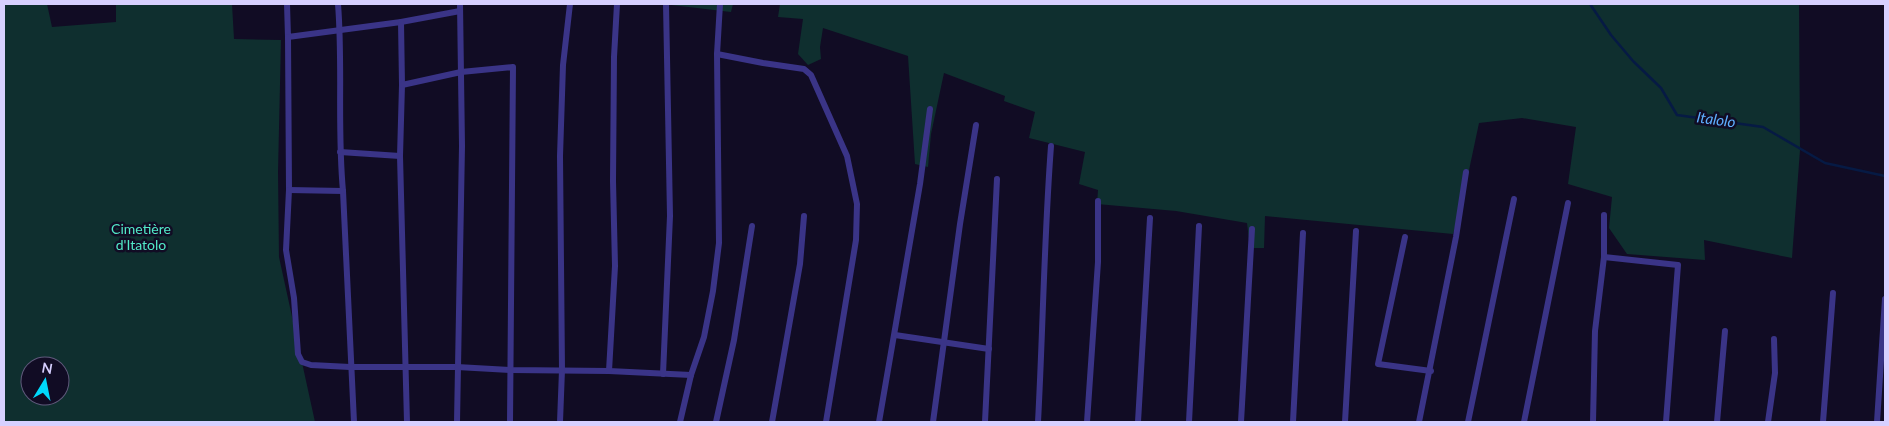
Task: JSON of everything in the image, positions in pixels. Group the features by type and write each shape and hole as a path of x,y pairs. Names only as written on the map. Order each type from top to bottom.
{"street":[{"path":"287,4 290,190 286,250 294,298 298,354 302,362 306,365 350,367 457,367 691,375"},
{"path":"338,4 340,30 340,152 354,422"},
{"path":"560,422 562,370 560,156 563,65 570,4"},
{"path":"609,371 615,266 613,181 614,57 617,4"},
{"path":"663,374 670,216 666,4"},
{"path":"680,422 691,375 704,337 713,291 719,244 717,54 720,4"},
{"path":"288,36 401,22 460,7 462,146 457,422"},
{"path":"401,22 400,156 406,422"},
{"path":"717,54 804,69 811,75 847,156 858,204 856,240 826,422"},
{"path":"402,84 461,72 513,67 510,422"},
{"path":"879,422 920,184 930,110"},
{"path":"933,422 960,224 976,125"},
{"path":"1038,422 1051,146"},
{"path":"340,152 400,156"},
{"path":"1419,422 1431,370 1466,172"},
{"path":"985,422 997,179"},
{"path":"290,190 343,191"},
{"path":"1468,422 1514,199"},
{"path":"1087,422 1098,262 1098,201"},
{"path":"1524,422 1568,203"},
{"path":"1593,422 1595,331 1604,257 1604,215"},
{"path":"772,422 800,264 804,216"},
{"path":"1138,422 1150,218"},
{"path":"716,422 734,340 752,226"},
{"path":"1189,422 1199,226"},
{"path":"1241,422 1252,229"},
{"path":"1346,422 1356,231"},
{"path":"1293,422 1303,234"},
{"path":"1405,237 1378,364 1431,370"},
{"path":"1604,257 1678,265 1666,422"},
{"path":"1823,422 1833,293"},
{"path":"1877,422 1885,299"},
{"path":"1717,422 1724,331"},
{"path":"895,335 989,349"},
{"path":"1768,422 1775,373 1774,339"}],"green space":[{"name":"Cimetière d'Itatolo","path":"4,4 47,4 52,27 116,22 116,4 232,4 234,39 281,40 278,172 279,257 315,422 4,422"},
{"path":"663,4 733,4 731,12"},
{"path":"780,4 1799,4 1800,150 1792,258 1704,240 1705,260 1627,254 1609,228 1612,197 1568,184 1576,127 1522,118 1479,123 1461,208 1453,234 1265,216 1264,248 1250,248 1247,223 1176,211 1097,204 1098,190 1079,184 1085,152 1029,138 1035,112 1004,101 1005,96 944,73 931,134 928,167 915,164 908,56 823,28 820,47 821,59 808,65 798,54 803,19 778,17"}],"waterway":[{"name":"Italolo","path":"1590,4 1611,35 1633,61 1661,88 1677,115 1763,127 1825,163 1885,176"}]}
